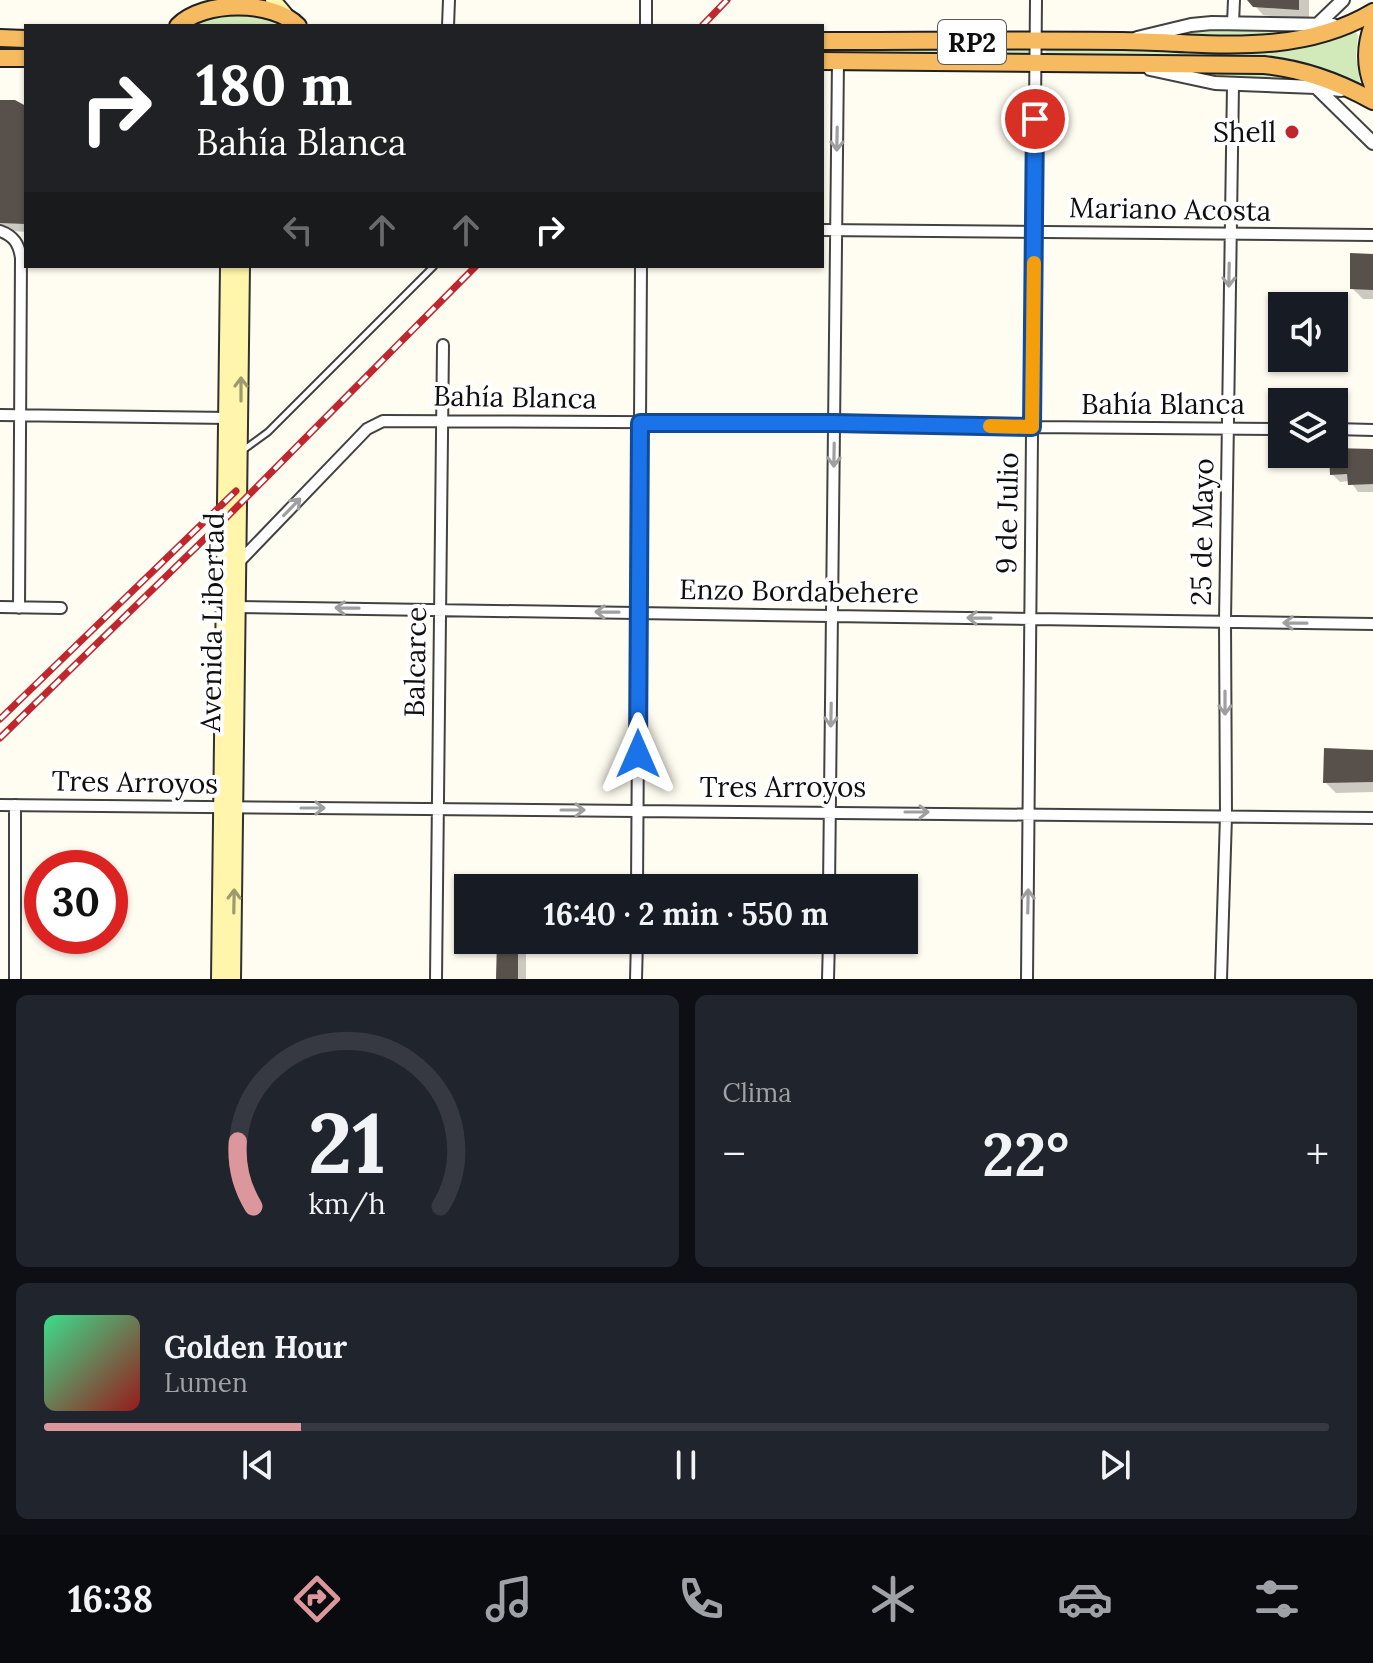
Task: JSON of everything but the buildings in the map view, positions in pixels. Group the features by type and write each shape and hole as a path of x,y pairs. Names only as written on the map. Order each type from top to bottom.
{"highway":[{"path":"169,24 221,3 241,2 262,4 291,19"},
{"name":"RP2","path":"824,41 1122,41 1263,45 1295,41 1354,23 1373,12"},
{"path":"1373,25 1367,52 1373,86"},
{"path":"1295,41 1316,26"},
{"path":"0,38 24,39"},
{"path":"0,58 24,58"},
{"name":"RP2","path":"830,61 1264,65 1294,69 1324,78 1373,101"},
{"path":"1294,69 1316,87"}],"main road":[{"path":"273,0 291,19"},
{"name":"Avenida Libertad","path":"228,268 234,418 241,451 238,563 231,607"},
{"name":"Avenida Libertad","path":"219,979 228,807 234,418 242,268"},
{"name":"Avenida Libertad","path":"228,807 233,979"}],"street":[{"path":"448,24 449,0"},
{"path":"646,0 646,24"},
{"name":"9 de Julio","path":"1027,979 1036,0"},
{"path":"1233,23 1234,0"},
{"path":"1316,26 1343,0"},
{"path":"1122,41 1191,25 1316,26 1354,23"},
{"path":"829,874 836,230 830,61"},
{"path":"1123,63 1215,83 1316,87 1357,93"},
{"name":"25 de Mayo","path":"1221,979 1226,816 1225,621 1233,85"},
{"path":"1316,87 1373,143"},
{"name":"Mariano Acosta","path":"824,230 1373,235"},
{"path":"0,231 14,239 21,258 19,608"},
{"path":"637,874 641,268"},
{"name":"Balcarce","path":"436,979 443,345"},
{"path":"0,415 234,418"},
{"name":"Bahía Blanca","path":"238,563 372,426 383,421 1268,429"},
{"path":"1348,429 1373,430"},
{"path":"0,607 61,608"},
{"name":"Enzo Bordabehere","path":"231,607 1373,624"},
{"name":"Tres Arroyos","path":"0,805 1373,818"},
{"path":"15,805 15,979"},
{"path":"636,979 637,954"},
{"path":"828,979 829,954"}],"lane":[{"path":"241,451 268,432 432,268"}],"green space":[{"path":"252,9 283,24 192,24 199,18"},
{"path":"1215,29 1288,33 1269,39 1192,36 1189,33"},
{"path":"1355,31 1358,35 1356,56 1360,82 1357,85 1336,76 1047,55 1045,52 1049,48 1316,43"},
{"path":"824,48 1029,49 1031,56 824,55"},
{"path":"1195,72 1266,72 1294,78 1217,78"}],"railway":[{"path":"704,24 727,0"},
{"path":"0,738 225,519 474,268"},
{"path":"0,719 236,491"}],"slow traffic":[{"path":"990,426 1032,427 1034,263"}],"place":[{"name":"Shell","path":"1292,132"}],"route":[{"path":"638,754 640,423 1032,427 1035,119"}]}
